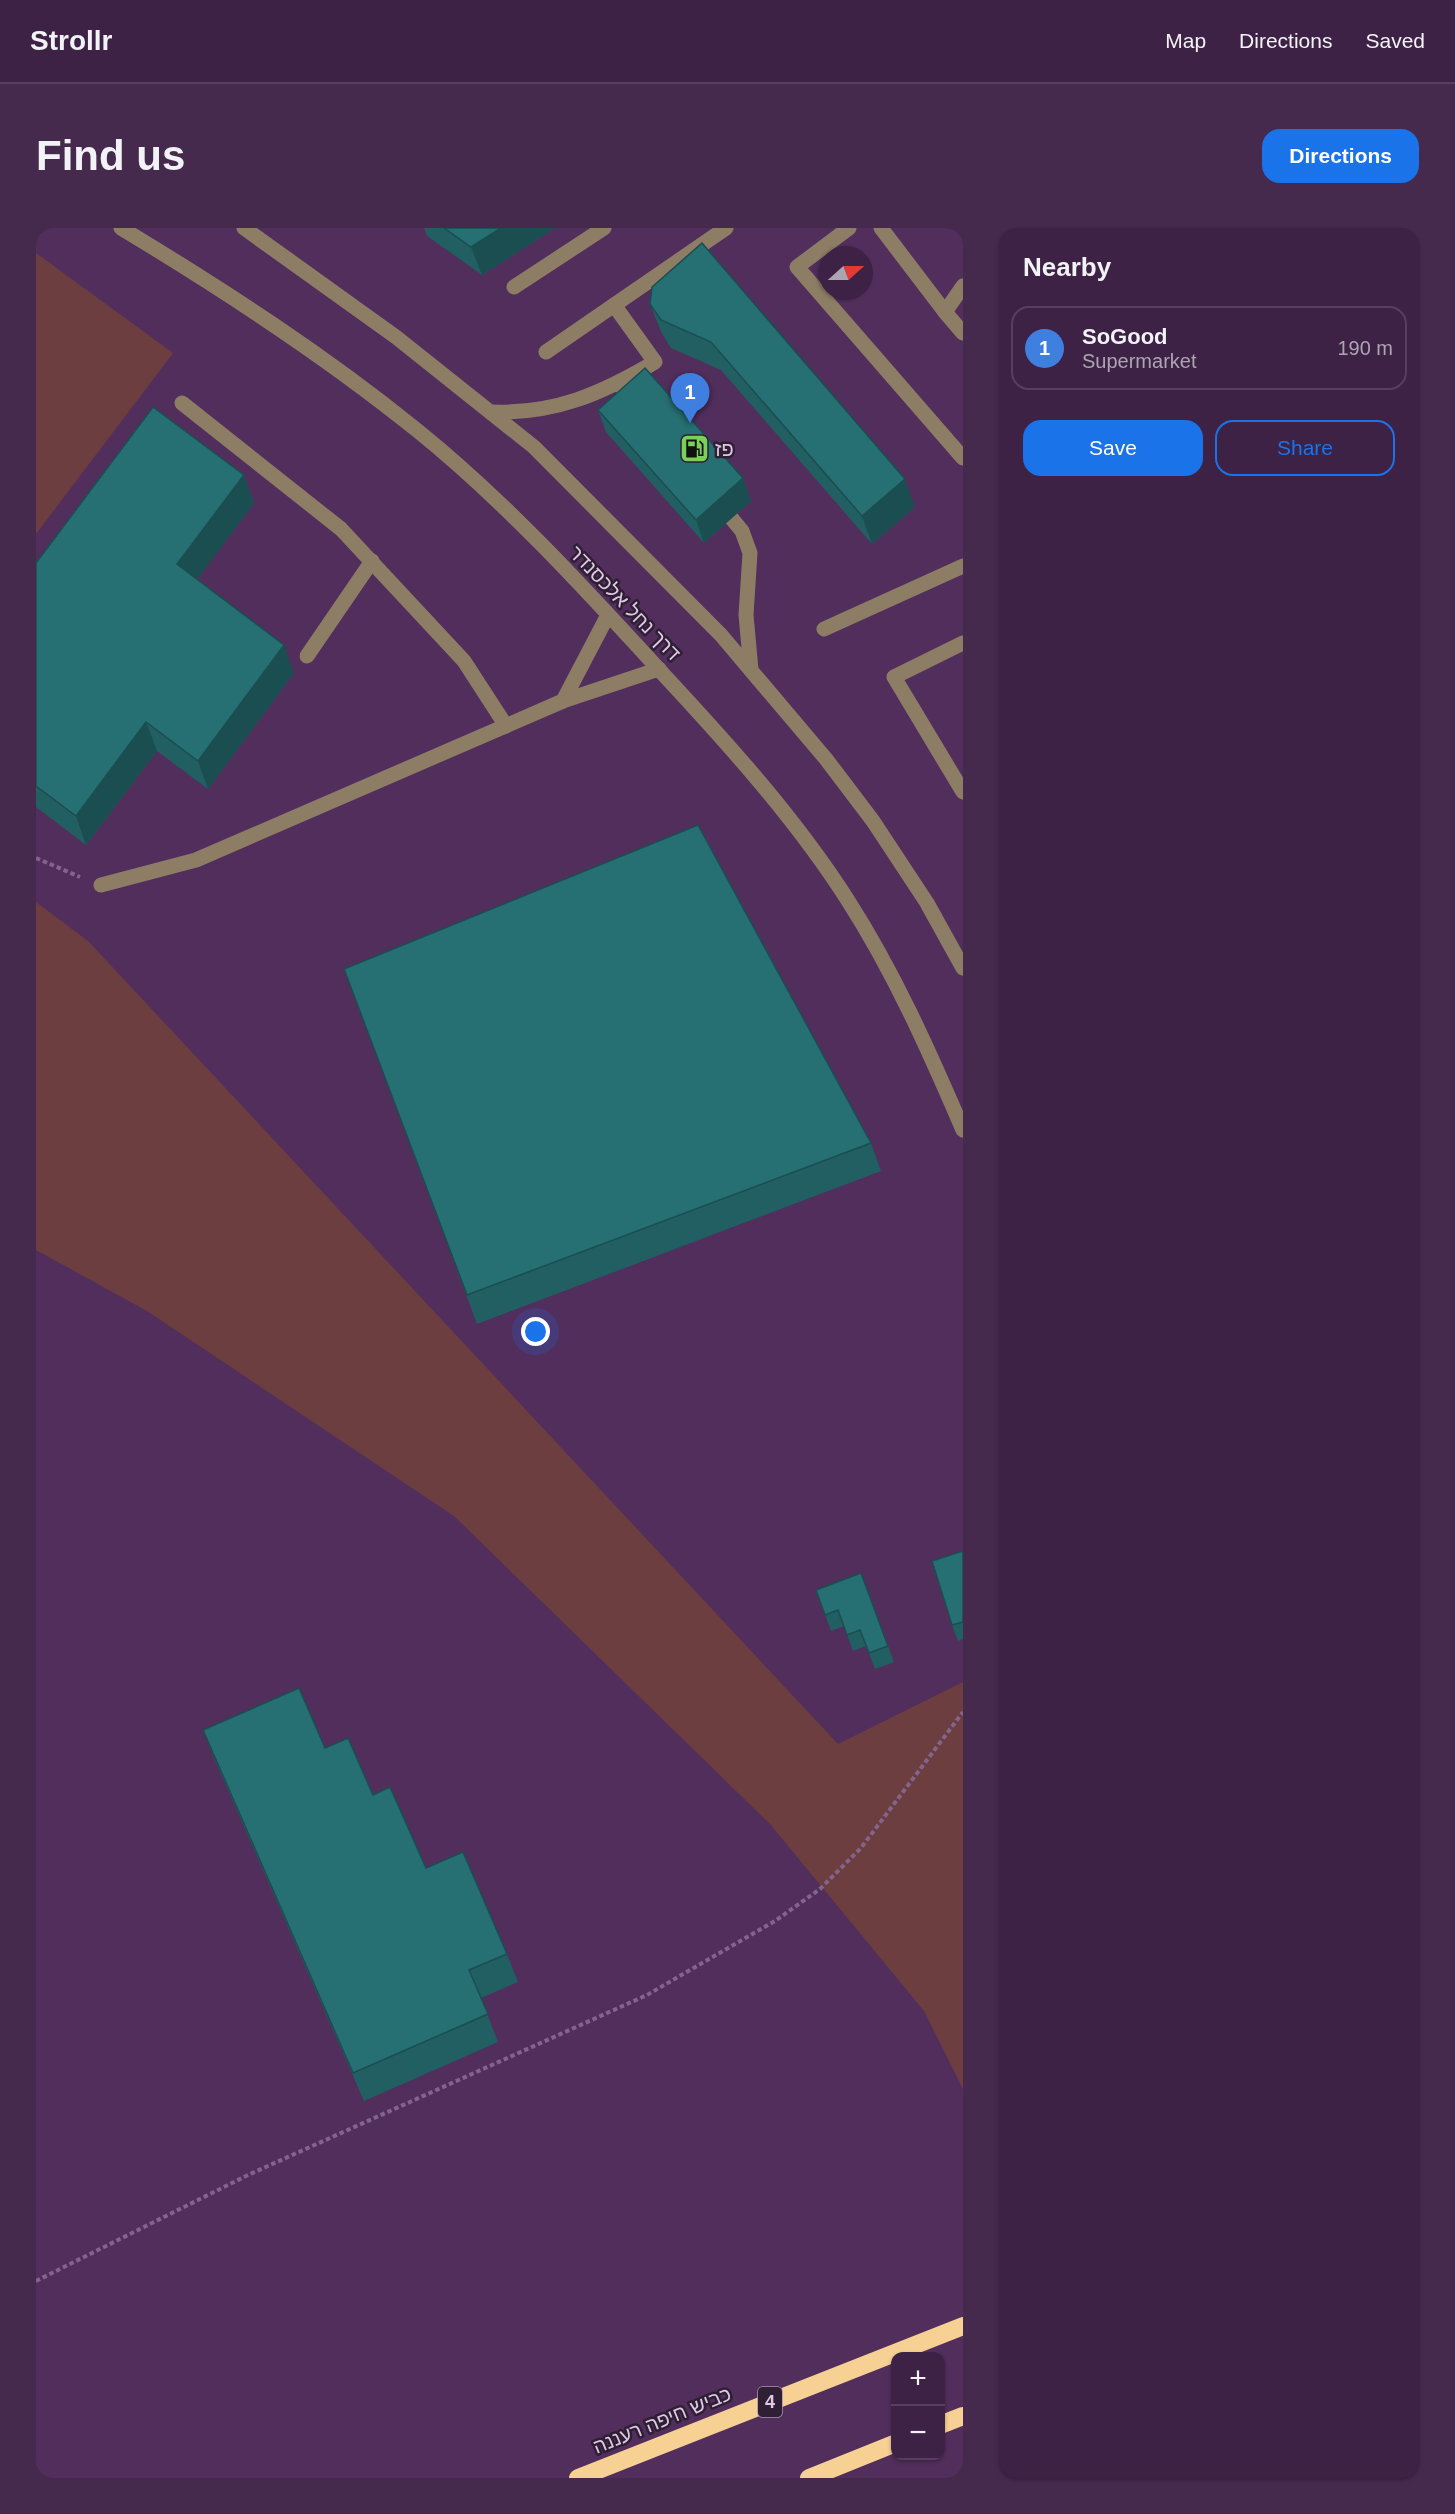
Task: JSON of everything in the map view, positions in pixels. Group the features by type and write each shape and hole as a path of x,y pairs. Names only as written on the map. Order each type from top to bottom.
{"highway":[{"name":"כביש חיפה רעננה","path":"578,2478 963,2326"},
{"path":"945,2423 963,2416"},
{"path":"809,2478 891,2445"}],"street":[{"name":"דרך נחל אלכסנדר","path":"121,228 260,314 419,431 472,478 659,669 761,784 847,899 925,1042 963,1130"},
{"path":"244,228 396,337 534,447 721,634 826,759 873,821 927,903 963,968"},
{"path":"514,287 604,228"},
{"path":"546,352 726,228"},
{"path":"849,228 797,267 963,458"},
{"path":"881,228 963,333"},
{"path":"945,312 963,286"},
{"path":"492,412 526,413 584,398 619,384 655,362 614,305"},
{"path":"619,384 650,421"},
{"path":"182,403 341,530 464,661 506,726"},
{"path":"711,494 742,531 750,553 746,615 751,670"},
{"path":"307,656 372,561"},
{"path":"824,629 963,566"},
{"path":"563,701 608,615"},
{"path":"963,643 894,677 963,792"},
{"path":"101,885 196,860 563,701 659,669"}],"path":[{"path":"36,858 101,885"},
{"path":"36,2281 248,2175 647,1995 775,1921 820,1889 861,1848 963,1712"}],"shaded area":[{"path":"36,253 173,353 36,534"},
{"path":"36,902 88,941 838,1744 963,1682 963,2089 924,2011 770,1824 454,1516 147,1311 36,1250"}],"building":[{"path":"444,228 501,228 471,247"},
{"path":"702,243 905,479 862,516 711,342 661,320 650,304 652,287"},
{"path":"645,368 743,478 696,520 598,410"},
{"path":"153,407 244,475 177,564 284,645 198,761 146,722 76,816 36,786 36,563"},
{"path":"698,825 871,1143 467,1295 344,969"},
{"path":"963,1551 963,1622 952,1625 932,1561"},
{"path":"861,1573 888,1646 869,1653 860,1630 847,1635 838,1610 825,1615 816,1590"},
{"path":"299,1688 325,1748 348,1738 373,1795 390,1787 426,1868 463,1852 507,1954 469,1970 488,2014 353,2073 203,1730"}],"place":[{"name":"SoGood","path":"690,423"},
{"name":"פז","path":"694,449"}]}
